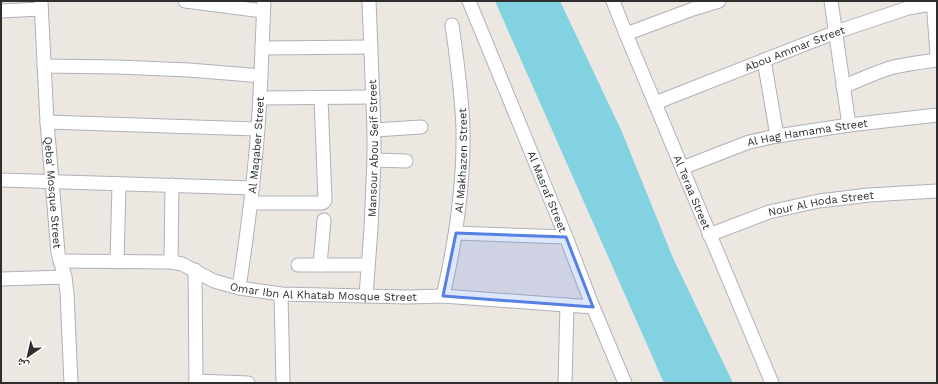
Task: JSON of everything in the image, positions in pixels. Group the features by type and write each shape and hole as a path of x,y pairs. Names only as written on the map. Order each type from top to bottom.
{"street":[{"path":"185,1 263,6"},
{"name":"Mansour Abou Seif Street","path":"366,296 374,160 370,1"},
{"name":"Al Masraf Street","path":"469,1 624,383"},
{"name":"Al Teraa Street","path":"613,1 709,235 772,383"},
{"path":"626,34 692,9 719,1"},
{"path":"831,1 849,124"},
{"path":"935,3 937,54"},
{"name":"Abou Ammar Street","path":"655,103 836,32 908,8 935,3"},
{"path":"1,11 41,5"},
{"name":"Qeba' Mosque Street","path":"41,5 47,122 58,253 65,277 67,293 71,383"},
{"name":"Al Maqaber Street","path":"239,288 253,188 260,98 263,6"},
{"name":"Al Makhazen Street","path":"443,296 451,264 462,181 463,129 460,77 452,25"},
{"path":"262,48 371,47"},
{"path":"764,60 777,136"},
{"path":"844,87 889,69 914,63 937,60"},
{"path":"44,66 189,70 261,76"},
{"path":"260,98 373,97"},
{"path":"251,203 322,203 326,200 321,98"},
{"name":"Al Hag Hamama Street","path":"682,168 749,142 777,136 849,124 937,115"},
{"path":"47,122 258,129"},
{"path":"374,130 421,127"},
{"path":"374,160 406,161"},
{"path":"1,180 253,188"},
{"path":"117,262 119,184"},
{"path":"171,262 172,185"},
{"name":"Nour Al Hoda Street","path":"709,235 770,212 819,201 869,195 937,191"},
{"path":"320,265 324,220"},
{"path":"456,233 566,237"},
{"name":"Omar Ibn Al Khatab Mosque Street","path":"60,261 171,262 182,264 214,281 239,288 281,294 406,297 443,296 593,307"},
{"path":"298,265 368,265"},
{"path":"195,270 196,382 248,383"},
{"path":"1,278 65,277"},
{"path":"281,294 283,383"},
{"path":"565,383 566,305"}],"highlighted area":[{"path":"456,233 566,237 593,307 443,296"}],"water":[{"path":"495,1 560,1 622,132 673,258 733,383 664,383"}]}
